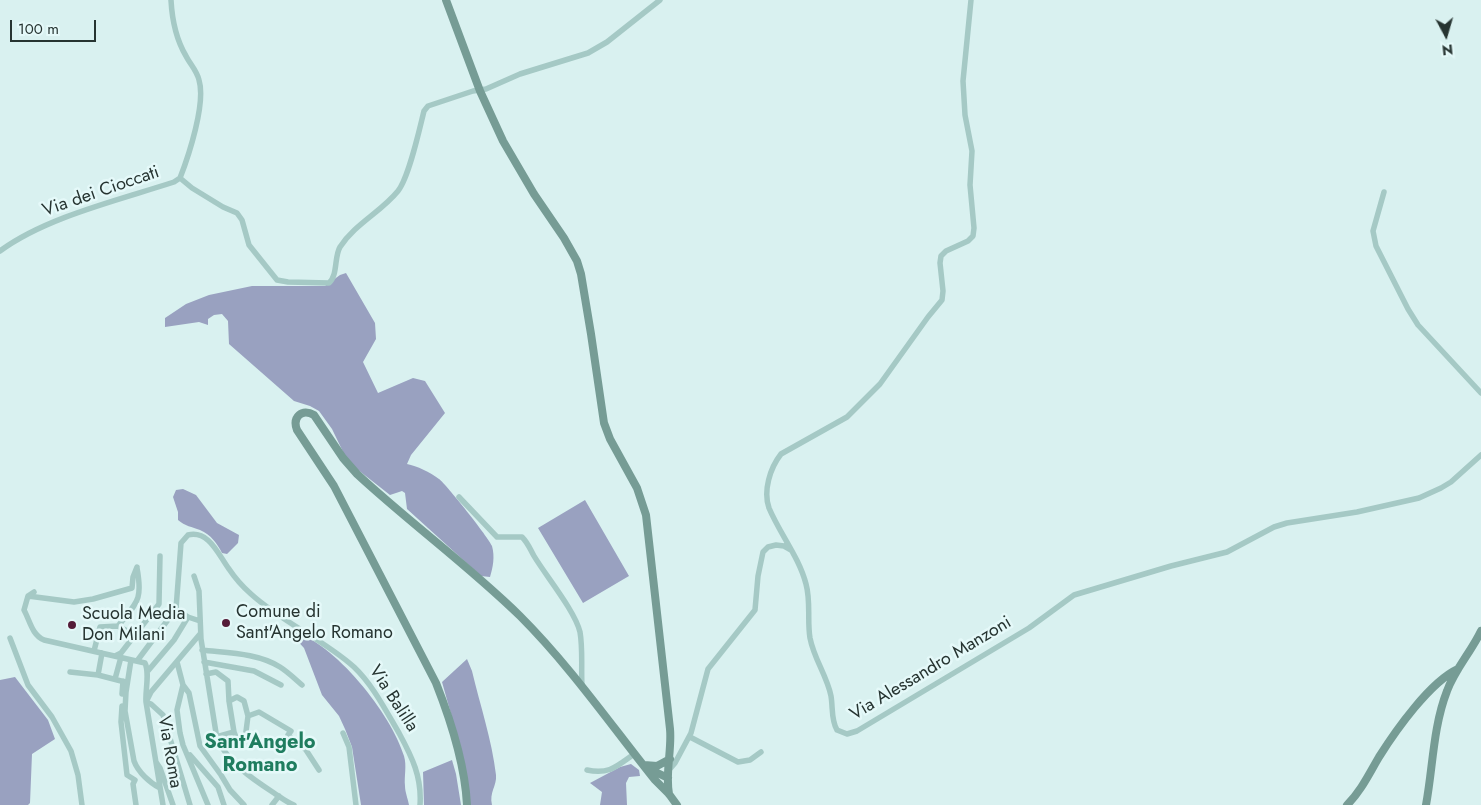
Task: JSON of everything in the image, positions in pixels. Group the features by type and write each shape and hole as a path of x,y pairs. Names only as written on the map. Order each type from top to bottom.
{"street":[{"name":"Via dei Cioccati","path":"0,251 20,238 64,219 174,182 180,178 196,124 201,88 198,75 177,36 171,0"},
{"path":"446,0 480,90 507,149 570,248 580,270 604,423 610,439 638,488 646,515 670,723 669,794"},
{"path":"180,178 192,188 237,213 242,220 248,245 277,280 328,283 333,278 336,255 342,245 367,218 394,196 401,186 426,108 520,74 575,58 621,32 660,0"},
{"name":"Via Alessandro Manzoni","path":"971,0 963,74 964,112 972,151 970,191 974,233 968,241 946,251 941,256 942,300 880,384 847,417 788,450 776,461 769,481 768,504 792,550 806,585 810,637 830,695 835,726 839,732 850,734 1029,628 1064,600 1078,593 1227,552 1287,522 1350,513 1419,498 1448,484 1481,455"},
{"path":"1384,192 1375,219 1374,244 1418,325 1481,393"},
{"path":"467,805 460,758 436,684 334,486 297,430 295,422 298,415 305,412 314,415 343,458 357,474 495,593 540,637 651,776 678,805"},
{"path":"459,496 497,538 522,537 527,542 578,625 582,688"},
{"name":"Via Balilla","path":"176,609 181,542 188,535 201,535 213,545 236,578 257,599 341,656 364,678 395,726 414,761 420,784 420,805"},
{"path":"651,776 660,780 668,774 690,736 708,669 755,610 758,576 763,552 768,547 776,545 792,550"},
{"path":"116,679 118,657 159,604 160,556"},
{"path":"28,596 74,602 93,599 132,588 133,576 137,567 140,594 138,601 118,626"},
{"path":"194,576 199,591 200,634 216,737 221,748 238,767 294,805"},
{"path":"34,592 28,596 24,610 35,634 39,638 145,663 147,672 146,702 163,715 190,805"},
{"path":"136,805 133,784 135,780 128,776 121,722 125,682 134,660 176,609 188,617 200,621"},
{"path":"147,672 174,640 188,617"},
{"path":"94,651 100,627 118,626 134,635"},
{"path":"1426,805 1440,712 1449,685 1481,630"},
{"name":"Via Roma","path":"163,805 154,760 146,702 151,692 200,634"},
{"path":"10,638 28,685 52,717 71,752 78,775 82,805"},
{"path":"202,650 242,655 270,662 286,670 302,685"},
{"path":"98,675 102,653"},
{"path":"177,662 183,685 189,693 200,746 222,774 230,790 244,805"},
{"path":"204,662 254,671 281,685"},
{"path":"1347,805 1362,787 1391,740 1429,691 1440,680 1458,669"},
{"path":"70,672 98,675 125,682"},
{"path":"206,674 216,672 228,681 229,702 234,732 237,740 241,743 245,739 248,716 244,701 237,697 229,702"},
{"path":"125,682 125,712 136,768 154,786 160,788"},
{"path":"183,685 177,710 183,745 208,805"},
{"path":"248,716 259,712 291,731 288,735 306,750 319,770"},
{"path":"216,737 234,732"},
{"path":"246,733 256,739"},
{"path":"343,733 350,747 356,805"},
{"path":"690,736 738,762 752,759 762,752"},
{"path":"183,745 218,787 224,805"},
{"path":"587,770 608,771 634,754"},
{"path":"644,765 657,766 670,759"},
{"path":"154,760 160,768 173,805"},
{"path":"644,765 668,774"},
{"path":"272,805 279,796"}],"shaded area":[{"path":"346,273 375,323 376,339 363,362 378,393 413,378 425,381 445,413 411,455 407,464 415,466 439,479 483,533 493,550 490,577 481,576 407,509 405,493 402,491 390,495 348,462 332,429 319,411 294,401 229,344 228,321 222,314 214,315 208,319 208,325 199,322 165,327 165,318 186,304 209,295 252,286 325,286"},
{"path":"183,489 196,495 217,523 239,535 238,543 227,554 222,553 207,534 178,520 178,512 173,497 176,490"},
{"path":"585,500 629,576 583,603 538,528"},
{"path":"291,631 308,638 325,649 359,682 374,701 397,739 404,756 405,788 409,805 361,805 352,747 345,729 339,716 322,695 304,648 292,635"},
{"path":"467,659 472,671 494,762 496,779 491,800 492,805 470,805 462,753 442,682"},
{"path":"15,677 48,720 55,739 32,754 30,803 28,805 0,805 0,680"},
{"path":"452,760 461,805 424,805 423,772"},
{"path":"631,764 639,770 640,776 629,777 626,783 627,805 600,805 602,792 590,783 620,767"}],"place":[{"name":"Comune di Sant'Angelo Romano","path":"226,623"},
{"name":"Scuola Media Don Milani","path":"72,625"}],"district":[{"name":"Sant'Angelo Romano","path":"260,754"}]}
